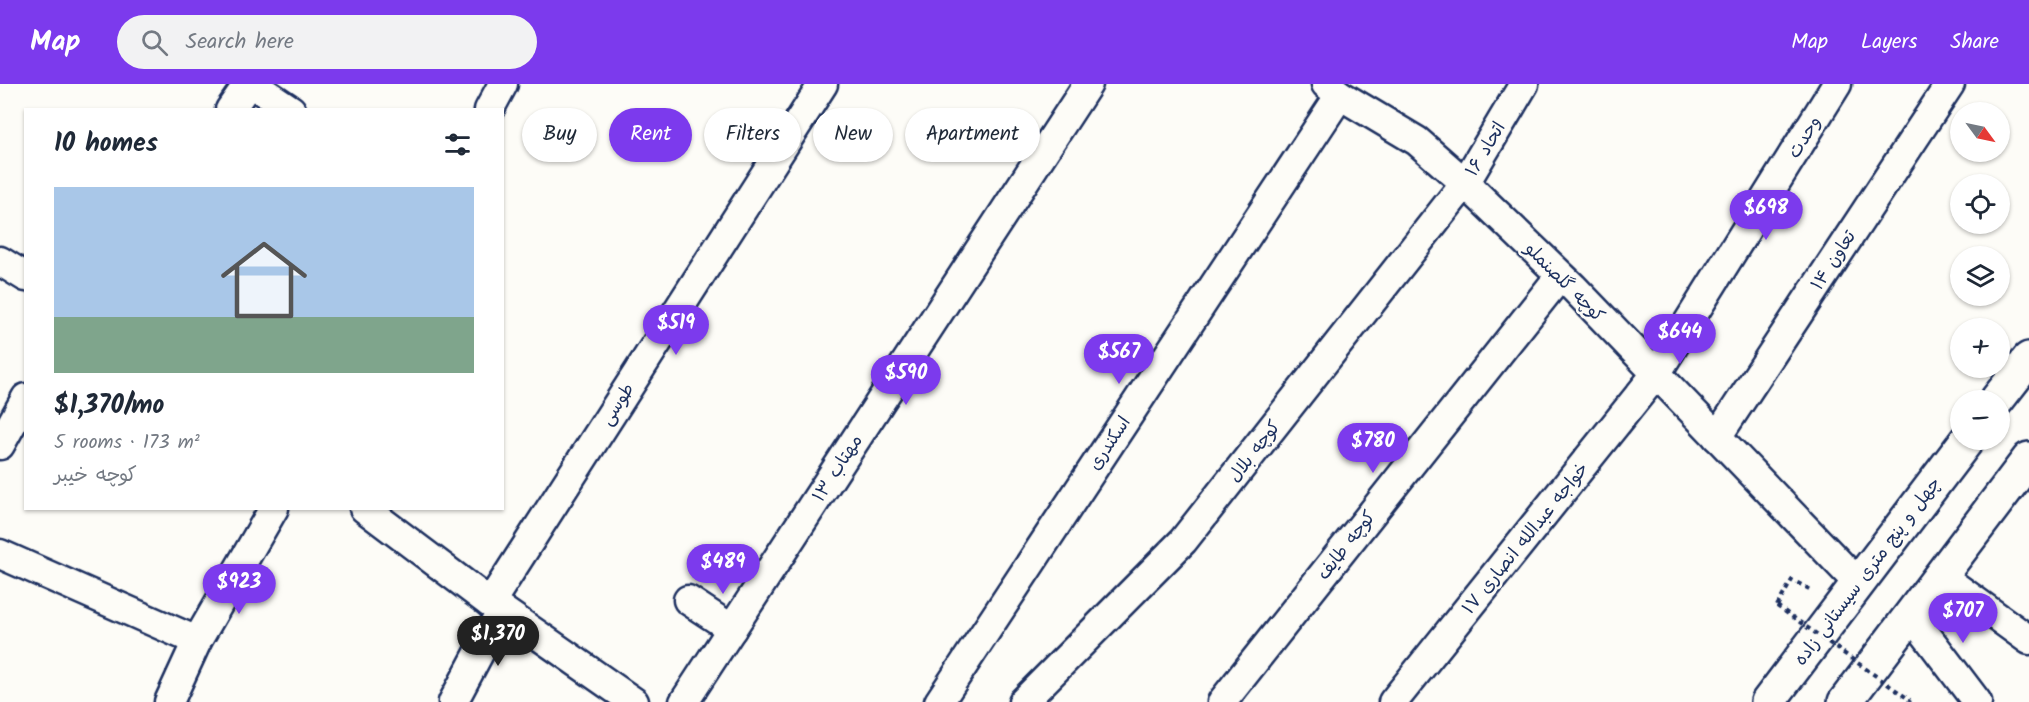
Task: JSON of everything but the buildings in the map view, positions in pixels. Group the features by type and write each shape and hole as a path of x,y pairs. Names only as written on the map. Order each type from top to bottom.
{"highway":[{"path":"2005,390 2029,359"},
{"name":"چهل و پنج متری سیستانی زاده","path":"1768,702 1959,450"},
{"path":"1845,702 2029,459"}],"street":[{"path":"232,108 250,84 288,108"},
{"path":"490,108 503,84"},
{"name":"طوسی","path":"453,702 496,606 823,84"},
{"name":"مهتاب ۱۳","path":"684,702 1088,84"},
{"name":"اتحاد ۱۶","path":"1465,183 1524,84"},
{"name":"وحدت","path":"1656,374 1837,84"},
{"name":"تعاون ۱۴","path":"1717,437 1950,84"},
{"name":"کوچه گلصنملو","path":"1333,89 1417,141 1465,183 1560,276 1857,582"},
{"name":"اسکندری","path":"939,702 1333,89"},
{"name":"کوچه بلال","path":"1023,702 1182,541 1465,183"},
{"path":"0,261 24,276"},
{"name":"کوچه طایف","path":"1222,702 1560,276"},
{"name":"خواجه عبدالله انصاری ۱۷","path":"1393,702 1656,374"},
{"path":"0,445 24,402"},
{"path":"169,702 197,641 273,510"},
{"path":"367,510 496,606 634,702"},
{"path":"0,554 197,641"},
{"path":"1941,576 2029,640"},
{"path":"688,600 732,629"},
{"path":"1911,615 1977,702"}],"path":[{"path":"1792,580 1777,606 1909,701"}]}
